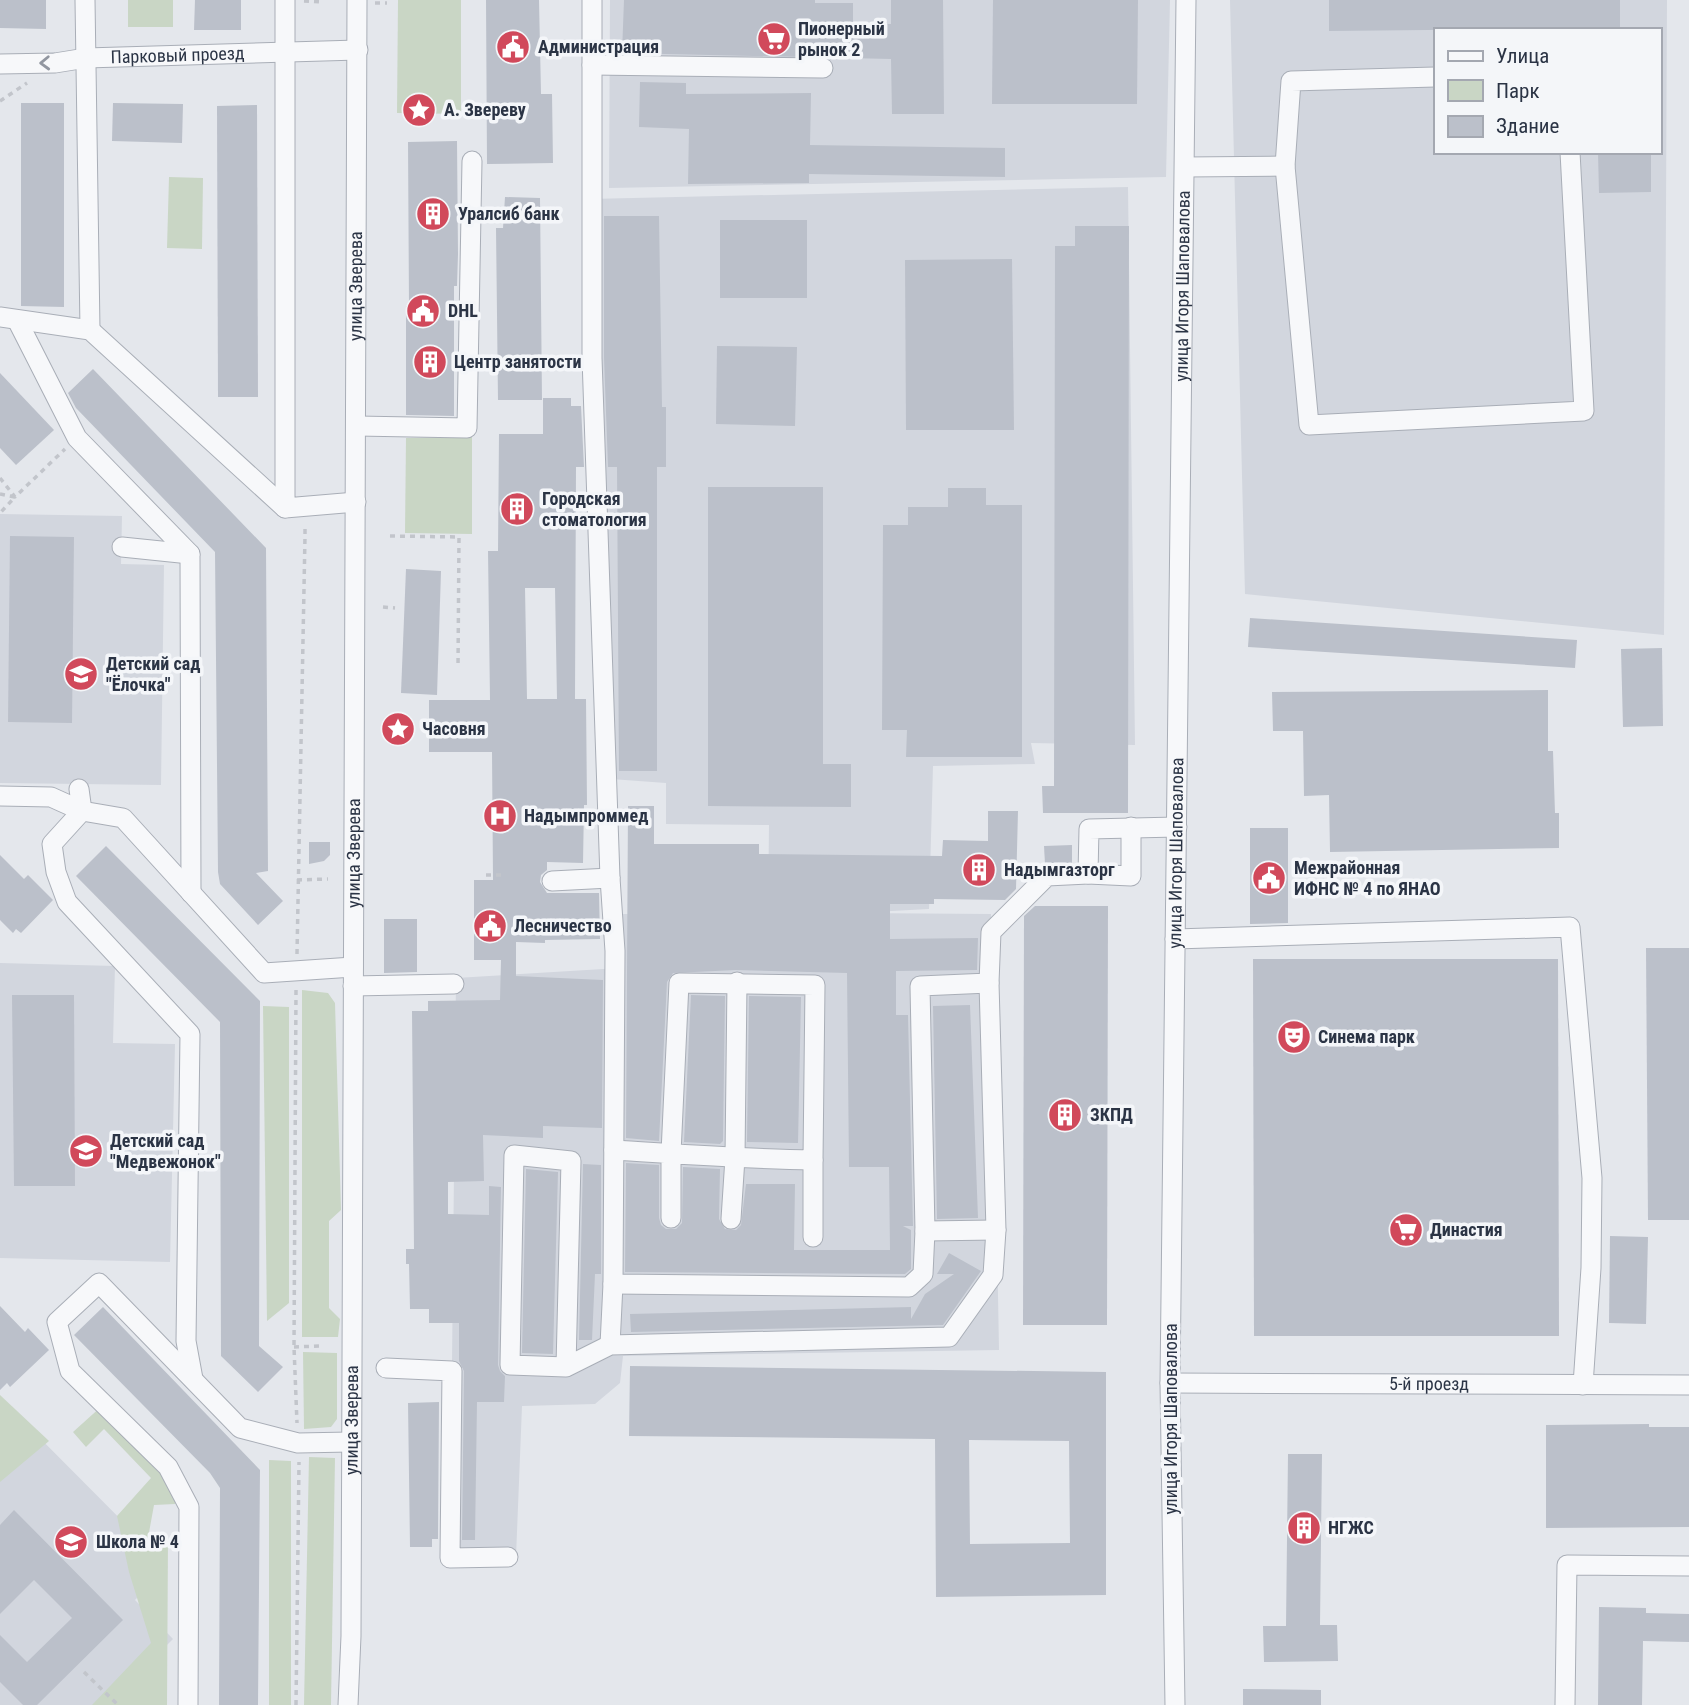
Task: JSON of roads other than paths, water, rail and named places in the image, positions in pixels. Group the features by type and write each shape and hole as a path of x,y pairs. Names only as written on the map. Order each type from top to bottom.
{"street":[{"path":"85,0 90,330"},
{"path":"285,0 285,508"},
{"path":"592,0 592,358 610,878 615,951 613,1284 610,1345"},
{"name":"улица Игоря Шаповалова","path":"1175,1705 1170,1383 1186,0"},
{"name":"улица Зверева","path":"348,1705 351,1636 358,50 363,2"},
{"name":"Парковый проезд","path":"0,64 55,63 86,58 358,50"},
{"path":"592,65 823,68"},
{"path":"1434,77 1291,81 1285,166 1309,425 1584,411 1570,154"},
{"path":"357,426 467,428 472,162"},
{"path":"1185,167 1285,166"},
{"path":"9,318 90,330 285,508 356,502"},
{"path":"9,318 77,439 190,554 191,893"},
{"path":"122,547 190,554"},
{"path":"79,789 82,811"},
{"path":"0,796 51,797 82,811 123,818 264,974 296,971 454,984"},
{"path":"82,811 52,844 56,872 67,902 190,1034 186,1341 192,1379"},
{"path":"566,1367 571,1161 514,1156 510,1365 566,1367 610,1345 949,1337 993,1275 996,1230 989,983 991,932 1047,876 1131,876 1130,827"},
{"path":"1088,874 1089,829 1177,827"},
{"path":"552,881 610,878"},
{"path":"1175,939 1570,927 1592,1178 1591,1268 1583,1385"},
{"path":"732,1219 737,982"},
{"path":"671,1218 671,1153 679,983 815,985 813,1237"},
{"path":"613,1284 909,1287 923,1274 925,1231 920,986 989,983"},
{"path":"614,1150 813,1160"},
{"path":"925,1231 996,1230"},
{"path":"188,1705 189,1507 168,1467 71,1371 58,1322 99,1283 240,1428 298,1443 350,1441"},
{"path":"386,1368 452,1371 450,1558 508,1557"},
{"name":"5-й проезд","path":"1170,1383 1689,1385"},
{"path":"1565,1705 1567,1565 1689,1566"}],"place":[{"name":"Пионерный рынок 2","path":"774,39"},
{"name":"Администрация","path":"513,47"},
{"name":"А. Звереву","path":"419,110"},
{"name":"Уралсиб банк","path":"433,214"},
{"name":"DHL","path":"423,311"},
{"name":"Центр занятости","path":"430,362"},
{"name":"Городская стоматология","path":"517,509"},
{"name":"Детский сад \"Ёлочка\"","path":"81,674"},
{"name":"Часовня","path":"398,729"},
{"name":"Надымпроммед","path":"500,816"},
{"name":"Надымгазторг","path":"979,870"},
{"name":"Межрайонная ИФНС № 4 по ЯНАО","path":"1269,878"},
{"name":"Лесничество","path":"490,926"},
{"name":"Синема парк","path":"1294,1037"},
{"name":"ЗКПД","path":"1065,1115"},
{"name":"Детский сад \"Медвежонок\"","path":"86,1151"},
{"name":"Династия","path":"1406,1230"},
{"name":"НГЖС","path":"1304,1528"},
{"name":"Школа № 4","path":"71,1542"}]}
